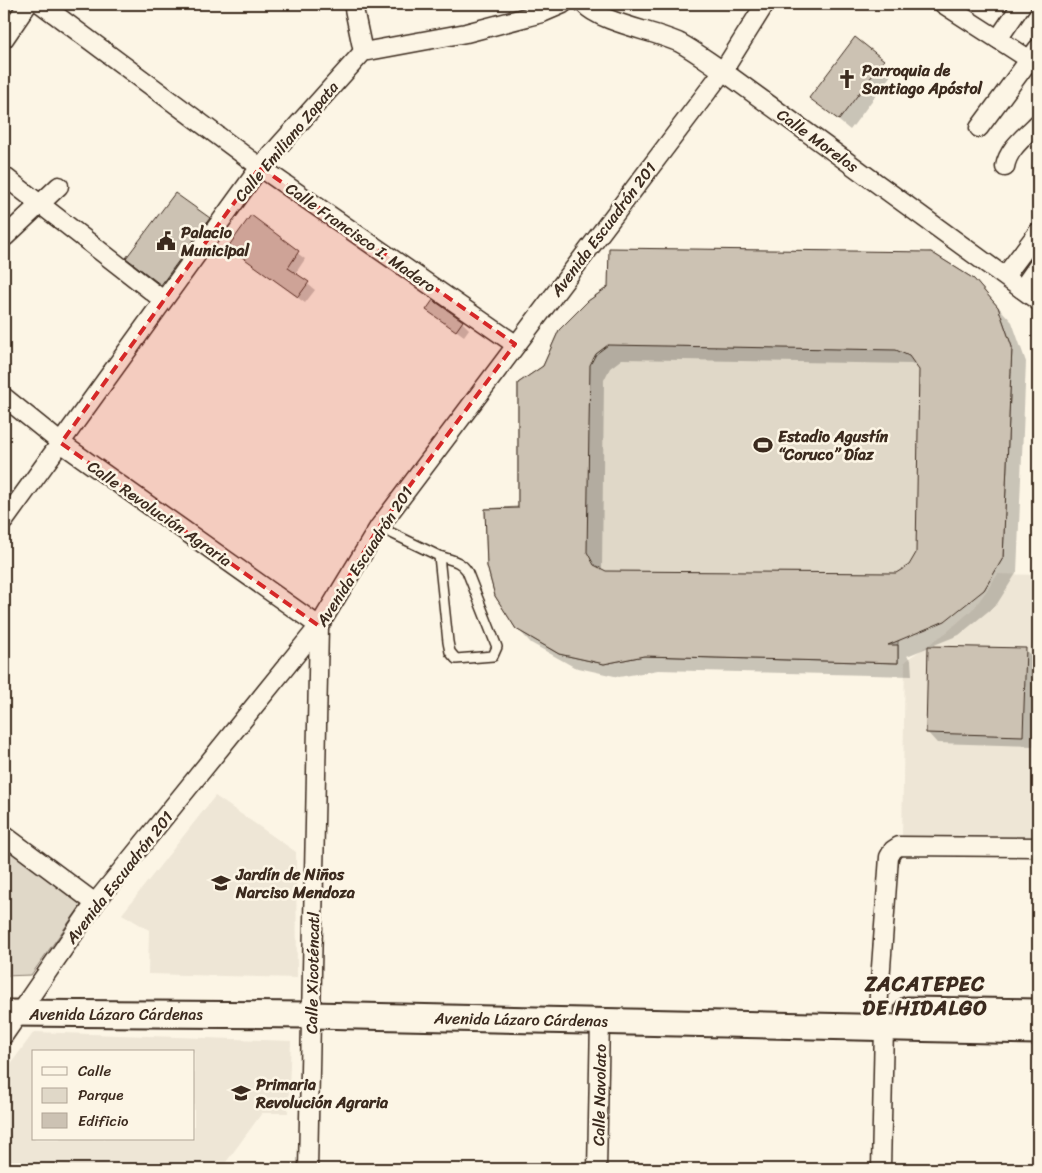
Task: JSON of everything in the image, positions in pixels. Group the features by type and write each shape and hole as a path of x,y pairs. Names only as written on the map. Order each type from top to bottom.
{"main road":[{"name":"Avenida Lázaro Cárdenas","path":"14,1006 312,1007 881,1018 1038,1031"},
{"name":"Avenida Lázaro Cárdenas","path":"312,1007 600,1020 747,1015"},
{"name":"Avenida Lázaro Cárdenas","path":"881,1018 1038,1012"}],"street":[{"path":"4,39 28,4"},
{"name":"Calle Francisco I. Madero","path":"40,4 260,167 515,344"},
{"path":"353,4 363,52 466,33 542,13 562,4"},
{"name":"Calle Morelos","path":"584,4 588,8 616,21 680,43 723,70 1038,301"},
{"name":"Avenida Escuadrón 201","path":"4,1035 14,1006 319,626 379,526 723,70 765,4"},
{"path":"944,4 998,39 1035,57 979,128"},
{"path":"998,39 1022,4"},
{"name":"Calle Emiliano Zapata","path":"4,521 260,167 363,52"},
{"path":"1005,167 1006,160 1019,140 1038,123"},
{"path":"4,176 162,300"},
{"path":"5,238 59,186"},
{"path":"1004,276 1038,232"},
{"path":"1022,289 1038,266"},
{"name":"Calle Revolución Agraria","path":"4,398 61,443 319,626"},
{"name":"Calle Xicoténcatl","path":"308,1169 319,626"},
{"path":"4,835 95,903"},
{"path":"881,1169 881,1018 889,857 893,850 899,846 1038,847"},
{"name":"Calle Navolato","path":"597,1169 600,1020"}],"lane":[{"path":"379,526 440,556 464,565 497,647 492,656 456,659 450,652 440,556"}],"highlighted area":[{"path":"260,167 515,344 379,527 319,626 61,443"}],"shaded area":[{"path":"998,574 1038,575 1038,840 902,839 905,661 947,632 975,607"},
{"name":"Jardín de Niños Narciso Mendoza","path":"215,796 296,852 297,978 148,974 149,930 122,914"},
{"name":"Primaria Revolución Agraria","path":"34,1032 291,1041 288,1113 262,1113 221,1169 4,1169 4,1073"}],"green space":[{"name":"Estadio Agustín “Coruco” Díaz","path":"931,252 974,279 998,307 1012,347 1003,558 984,590 898,641 898,663 644,656 604,664 559,654 516,629 495,596 487,566 485,509 518,507 518,383 543,366 559,330 588,301 608,287"},
{"path":"4,845 82,904 31,975 4,976"}],"building":[{"name":"Parroquia de Santiago Apóstol","path":"855,37 884,60 839,120 809,98"},
{"name":"Palacio Municipal","path":"175,193 210,218 161,285 126,258"},
{"path":"251,215 299,251 288,268 309,282 298,297 228,247"},
{"name":"Estadio Agustín “Coruco” Díaz","path":"609,248 931,252 974,279 998,307 1012,347 1003,558 984,590 945,621 888,645 898,645 898,663 644,656 604,664 559,654 516,629 495,596 487,566 485,509 518,508 518,383 543,366 559,330 588,301 608,287","holes":["608,345 896,350 909,356 919,370 916,553 909,565 896,573 606,571 594,565 587,552 590,365 596,354"]},
{"path":"433,300 463,321 456,331 426,310"},
{"path":"928,646 1026,648 1023,736 926,733"}],"place":[{"name":"Parroquia de Santiago Apóstol","path":"847,79"},
{"name":"Palacio Municipal","path":"166,241"},
{"name":"Estadio Agustín “Coruco” Díaz","path":"763,445"},
{"name":"Jardín de Niños Narciso Mendoza","path":"221,883"},
{"name":"Primaria Revolución Agraria","path":"241,1093"}],"district":[{"name":"ZACATEPEC DE HIDALGO","path":"925,996"}]}
